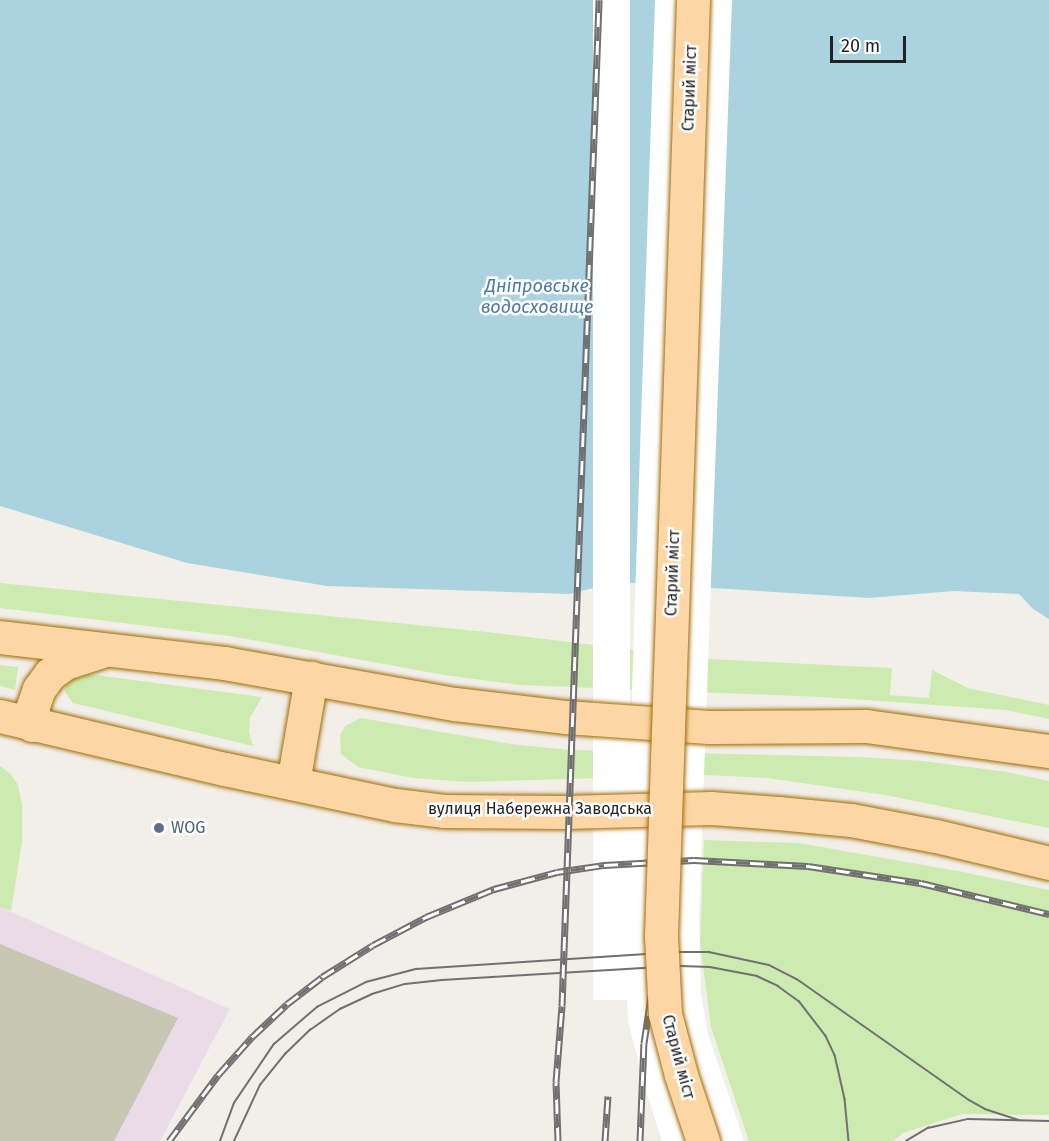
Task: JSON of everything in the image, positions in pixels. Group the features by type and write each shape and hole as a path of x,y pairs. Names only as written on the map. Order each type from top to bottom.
{"main road":[{"name":"Старий міст","path":"693,0 661,936 665,1014 676,1059 703,1141"},
{"path":"0,637 224,663 455,704 567,717 709,727 866,726 1049,751"},
{"path":"32,724 33,706 39,689 50,674 65,663 106,649"},
{"path":"292,783 311,678"},
{"name":"вулиця Набережна Заводська","path":"0,716 395,805 444,811 565,812 711,808 789,814 851,820 936,836 1049,863"}],"shaded area":[{"path":"0,907 230,1009 160,1141 0,1141"},
{"path":"0,944 178,1018 114,1141 0,1141"}],"green space":[{"path":"0,583 487,632 708,659 892,668 890,695 929,698 932,670 968,688 1049,705 1049,719 1006,710 822,697 520,685 444,675 230,636 0,608"},
{"path":"0,665 18,667 15,690 0,686"},
{"path":"81,673 262,697 250,718 249,732 253,746 73,703 65,692 65,685 69,677"},
{"path":"361,718 511,744 571,750 860,757 923,761 1007,772 1049,781 1049,828 885,795 767,778 706,775 466,782 413,778 358,767 341,754 340,735 345,726"},
{"path":"0,766 11,774 18,785 22,805 22,842 11,911 0,907"},
{"path":"704,840 799,843 963,872 1049,890 1049,1115 962,1114 903,1133 893,1141 749,1141 711,1027 700,943"}],"water":[{"name":"Дніпровське водосховище","path":"0,0 1049,0 1049,619 1033,609 1019,594 954,591 869,598 618,582 569,594 327,586 187,563 0,506"}],"pier":[{"path":"593,0 630,0 630,1000 593,1000"},
{"path":"655,0 732,0 699,914 701,993 708,1034 744,1141 662,1141 629,1025 623,960"}],"tram line":[{"path":"687,0 654,961 662,1034 696,1141"},
{"path":"700,0 667,961 675,1031 710,1141"},
{"path":"220,1141 234,1103 274,1044 317,1007 366,982 416,969 680,952 709,952 769,965 797,979 969,1100 985,1109 1019,1120"},
{"path":"234,1141 260,1085 285,1054 310,1030 340,1009 372,994 405,984 442,980 681,966 710,967 757,976 778,986 799,1001 826,1036 835,1055 845,1099 849,1141"},
{"path":"906,1141 928,1128 968,1119 1049,1121"}],"railway":[{"path":"558,1141 556,1082 562,1006 599,0"},
{"path":"640,1141 644,1043 658,950 692,0"},
{"path":"169,1141 218,1075 252,1037 287,1004 322,977 373,945 426,917 494,889 557,872 604,865 694,860 808,866 921,883 1049,914"},
{"path":"605,1141 608,1096"}],"place":[{"name":"WOG","path":"159,828"}]}
